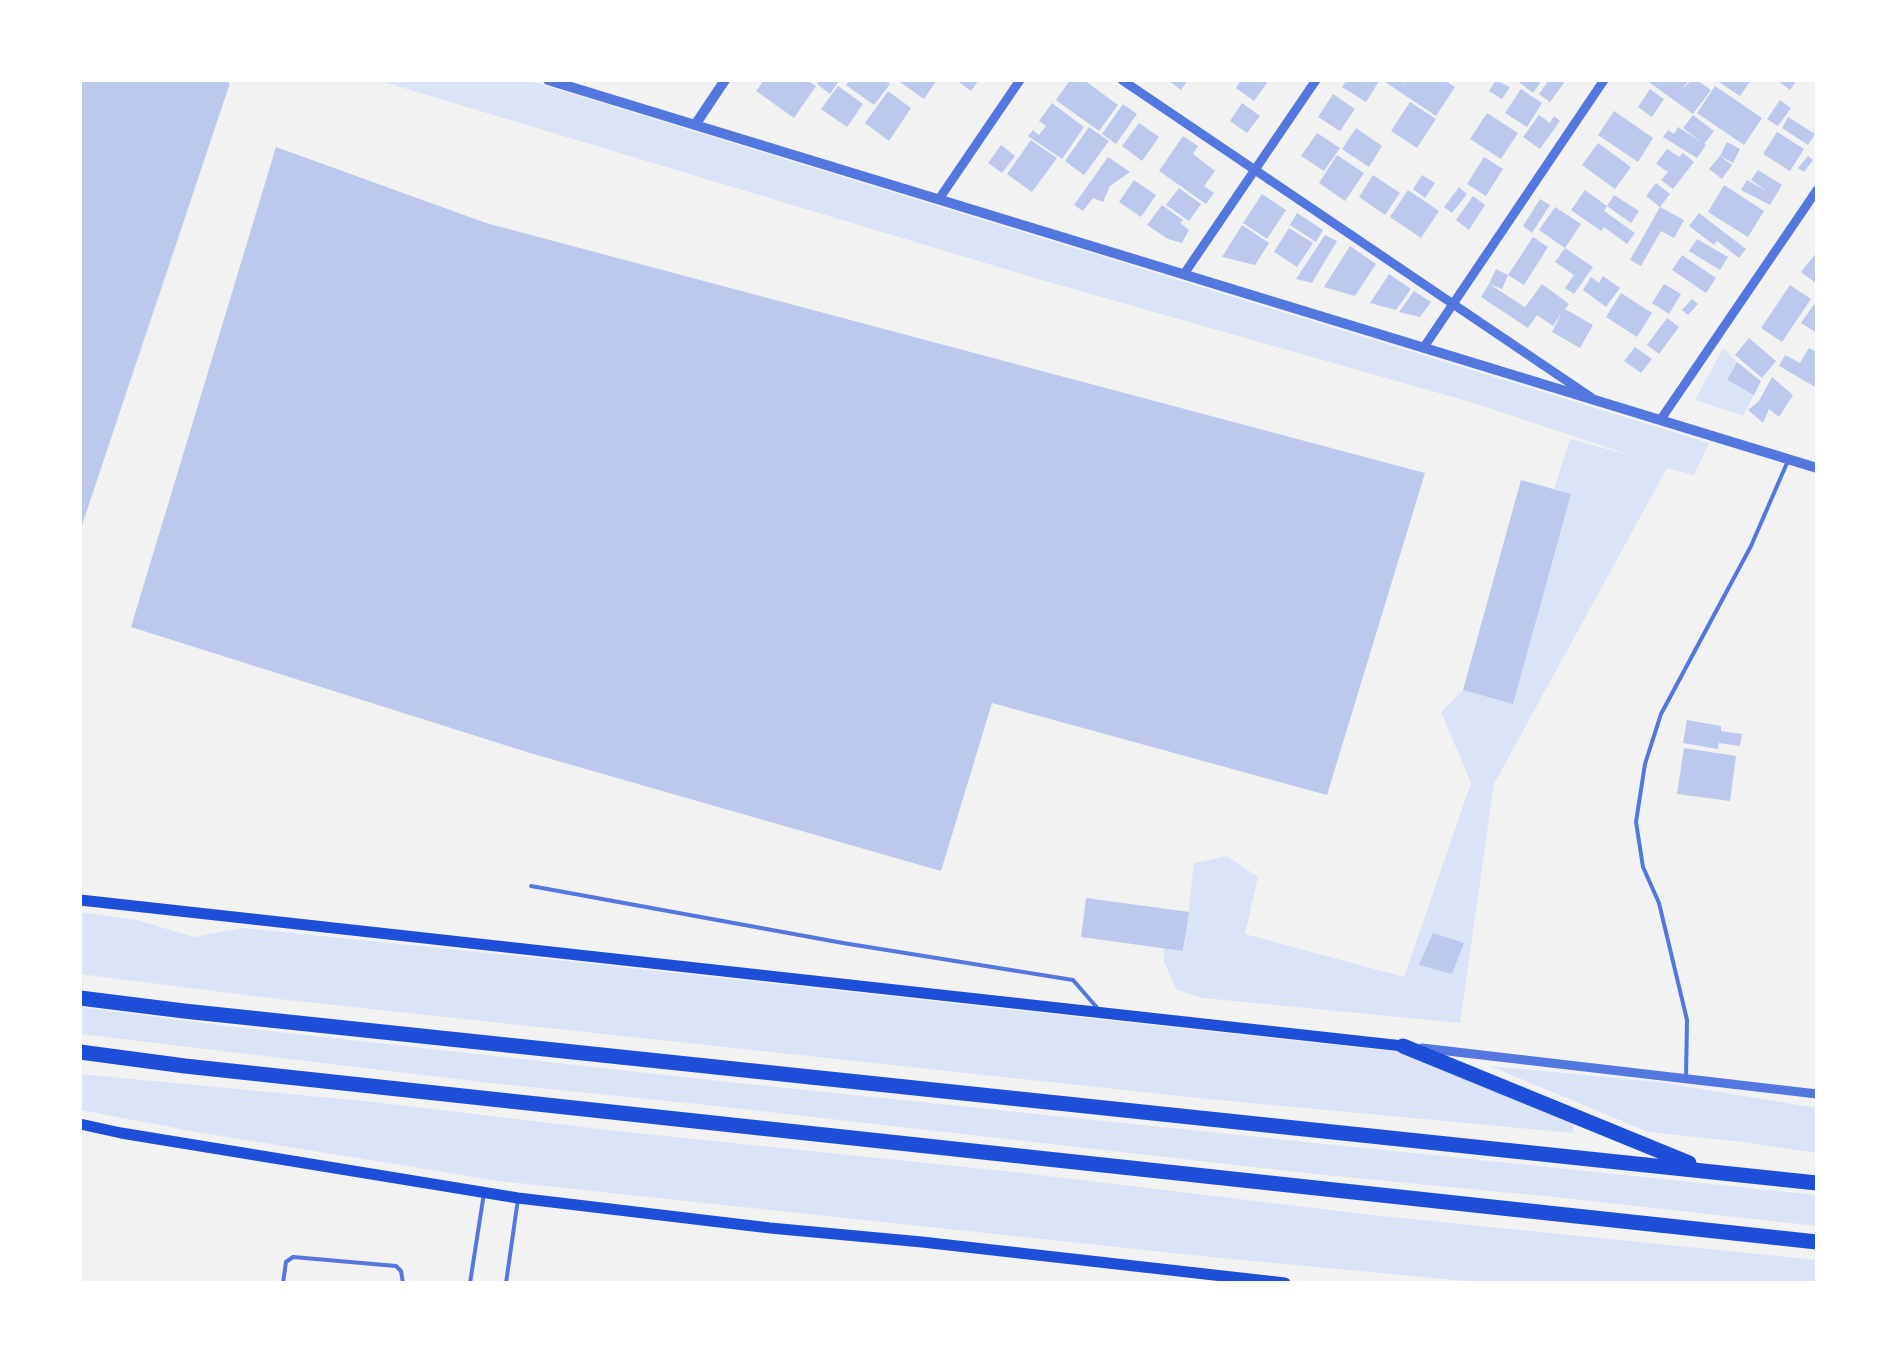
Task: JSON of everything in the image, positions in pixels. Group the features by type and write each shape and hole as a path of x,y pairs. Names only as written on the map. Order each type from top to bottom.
{"highway":[{"path":"80,998 1817,1183"},
{"path":"1403,1046 1707,1170"},
{"path":"80,1052 1817,1242"}],"main road":[{"path":"80,900 1403,1046"},
{"path":"80,1124 518,1198 1285,1283"}],"street":[{"path":"548,80 1817,468"},
{"path":"695,125 725,80"},
{"path":"939,199 1020,80"},
{"path":"1122,80 1594,399"},
{"path":"1184,274 1316,80"},
{"path":"1424,347 1604,80"},
{"path":"1661,420 1817,190"},
{"path":"1403,1046 1817,1094"}],"lane":[{"path":"1686,1078 1687,1020 1659,903 1644,867 1636,822 1645,764 1661,714 1751,546 1789,459"},
{"path":"531,886 1073,980 1102,1013"},
{"path":"470,1283 484,1193"},
{"path":"506,1283 518,1198"},
{"path":"282,1283 286,1262 293,1256 396,1266 403,1283"}],"shaded area":[{"path":"377,80 527,80 1709,443 1694,475 1667,468 1494,784 1460,1023 1203,998 1177,990 1164,962 1164,948 1184,950 1194,863 1227,856 1258,877 1245,934 1404,977 1471,783 1441,712 1463,690 1512,703 1571,494 1554,489 1570,439 1633,456 1474,403 1045,281"},
{"path":"1723,348 1737,362 1727,380 1754,395 1743,416 1695,400"},
{"path":"80,912 137,920 194,937 243,928 1399,1052 1573,1122 1573,1133 1208,1099 278,999 80,974"},
{"path":"80,1007 719,1081 1817,1195 1817,1226 490,1083 80,1034"},
{"path":"1490,1066 1658,1082 1817,1108 1817,1153 1648,1132"},
{"path":"80,1074 374,1102 1372,1215 1817,1260 1817,1283 1487,1283 499,1181 80,1110"}],"building":[{"path":"80,80 230,83 81,528"},
{"path":"764,80 807,80 816,86 794,118 756,91"},
{"path":"820,80 840,80 830,94 817,84"},
{"path":"850,80 884,80 890,84 874,105 846,85"},
{"path":"897,80 937,80 924,99"},
{"path":"956,80 979,80 971,91"},
{"path":"1070,80 1084,80 1118,105 1099,131 1056,100"},
{"path":"1168,80 1188,80 1181,90"},
{"path":"1241,80 1269,80 1254,101 1236,88"},
{"path":"1347,80 1380,80 1366,102 1342,87"},
{"path":"1382,80 1404,80 1403,84 1406,80 1444,80 1455,87 1436,116"},
{"path":"1496,80 1510,87 1502,99 1489,91"},
{"path":"1516,80 1542,80 1533,93"},
{"path":"1549,80 1566,80 1550,102 1539,94"},
{"path":"1646,80 1689,80 1682,89 1697,80 1711,90 1693,114"},
{"path":"1716,80 1751,80 1740,96"},
{"path":"1777,80 1797,80 1790,90"},
{"path":"838,86 863,104 847,127 821,109"},
{"path":"1715,86 1762,118 1744,145 1697,113"},
{"path":"1521,89 1542,103 1527,127 1505,113"},
{"path":"1650,89 1664,99 1652,117 1638,107"},
{"path":"888,91 911,108 889,141 865,123"},
{"path":"1333,94 1355,109 1340,131 1318,117"},
{"path":"1780,100 1791,108 1778,126 1767,119"},
{"path":"1410,102 1436,119 1417,148 1391,131"},
{"path":"1052,103 1084,127 1062,159 1028,136 1033,130 1039,135 1046,126 1039,121"},
{"path":"1242,103 1260,116 1247,133 1230,121"},
{"path":"1123,104 1137,114 1116,144 1102,134"},
{"path":"1614,111 1653,138 1638,162 1598,135"},
{"path":"1487,113 1518,133 1501,159 1470,139"},
{"path":"1539,115 1550,123 1554,116 1560,121 1540,149 1523,137"},
{"path":"1693,115 1714,131 1697,158 1663,137 1668,130 1674,134 1678,127 1701,142 1683,128"},
{"path":"1788,117 1815,134 1808,145 1782,128"},
{"path":"1139,123 1159,137 1142,161 1122,146"},
{"path":"1089,127 1109,141 1084,175 1065,161"},
{"path":"1356,128 1382,146 1369,167 1342,149"},
{"path":"1777,132 1804,149 1790,171 1763,154"},
{"path":"1317,133 1340,148 1324,171 1301,156"},
{"path":"1183,136 1198,146 1193,154 1215,171 1204,186 1214,193 1206,204 1159,171"},
{"path":"1031,140 1057,158 1032,192 1007,174"},
{"path":"1727,142 1740,149 1733,163 1720,156"},
{"path":"1598,143 1631,167 1615,189 1582,165"},
{"path":"1001,145 1015,156 1002,173 988,163"},
{"path":"276,147 486,223 1425,473 1327,795 992,703 941,871 530,753 131,627"},
{"path":"1667,149 1679,157 1683,153 1694,162 1673,189 1661,180 1668,172 1656,164"},
{"path":"1337,155 1364,173 1345,201 1319,183"},
{"path":"1720,156 1732,165 1722,179 1709,169"},
{"path":"1808,156 1813,160 1804,172 1798,168"},
{"path":"1108,157 1130,172 1110,186 1103,202 1093,198 1083,211 1074,205"},
{"path":"1484,157 1503,169 1486,196 1467,184"},
{"path":"1758,170 1782,185 1770,205 1741,190 1747,180 1768,192 1751,180"},
{"path":"1373,175 1400,193 1385,215 1359,197"},
{"path":"1422,175 1435,183 1425,198 1413,189"},
{"path":"1134,180 1156,195 1141,217 1119,202"},
{"path":"1656,183 1670,194 1660,207 1646,196"},
{"path":"1724,185 1764,211 1748,237 1708,212"},
{"path":"1459,187 1467,194 1452,213 1444,207"},
{"path":"1179,188 1201,204 1189,221 1166,205"},
{"path":"1408,190 1439,211 1421,238 1390,217"},
{"path":"1585,190 1607,206 1604,211 1635,233 1627,244 1571,210"},
{"path":"1262,194 1286,210 1267,239 1243,223"},
{"path":"1614,195 1639,211 1631,223 1607,206"},
{"path":"1473,196 1485,205 1469,230 1456,220"},
{"path":"1540,199 1550,205 1532,233 1523,226"},
{"path":"1162,205 1183,220 1180,223 1189,230 1182,243 1147,225"},
{"path":"1555,207 1581,224 1565,248 1539,230"},
{"path":"1660,207 1684,220 1674,238 1661,231 1641,266 1630,260"},
{"path":"1297,213 1323,230 1316,242 1290,225"},
{"path":"1699,213 1746,249 1739,258 1689,226"},
{"path":"1242,225 1269,243 1255,265 1222,257"},
{"path":"1289,228 1313,243 1297,267 1274,252"},
{"path":"1325,235 1337,241 1312,283 1296,279"},
{"path":"1533,237 1548,247 1524,285 1508,275"},
{"path":"1697,239 1728,257 1720,270 1689,251"},
{"path":"1350,246 1376,264 1355,296 1324,287"},
{"path":"1565,248 1593,267 1574,294 1565,288 1574,275 1555,262"},
{"path":"1817,252 1817,284 1801,272"},
{"path":"1682,255 1716,278 1706,293 1672,270"},
{"path":"1496,269 1508,275 1502,289 1489,284"},
{"path":"1389,274 1411,289 1396,310 1370,303"},
{"path":"1603,276 1620,288 1606,307 1583,290 1591,277 1599,283"},
{"path":"1489,284 1525,307 1542,284 1569,304 1565,309 1593,325 1580,348 1552,332 1562,312 1553,326 1537,315 1528,328 1481,297"},
{"path":"1664,284 1681,294 1669,314 1652,303"},
{"path":"1790,285 1811,299 1782,342 1761,328"},
{"path":"1414,291 1431,302 1420,317 1399,312"},
{"path":"1621,293 1652,313 1637,337 1606,317"},
{"path":"1692,299 1698,304 1688,315 1682,310"},
{"path":"1814,304 1817,306 1817,333 1801,323"},
{"path":"1667,318 1679,327 1659,354 1647,345"},
{"path":"1749,338 1776,361 1762,378 1735,355"},
{"path":"1635,347 1652,359 1641,373 1624,361"},
{"path":"1809,348 1817,352 1817,388 1779,366 1785,355 1800,363"},
{"path":"1737,362 1761,381 1754,395 1727,380"},
{"path":"1772,377 1793,395 1779,417 1769,409 1763,423 1748,410 1759,401"},
{"path":"1521,480 1571,494 1513,704 1463,690"},
{"path":"1687,720 1742,734 1740,746 1719,743 1718,749 1683,743"},
{"path":"1684,748 1736,756 1730,801 1677,794"},
{"path":"1086,898 1189,912 1183,951 1081,937"},
{"path":"1433,933 1464,943 1452,974 1419,965"}]}
